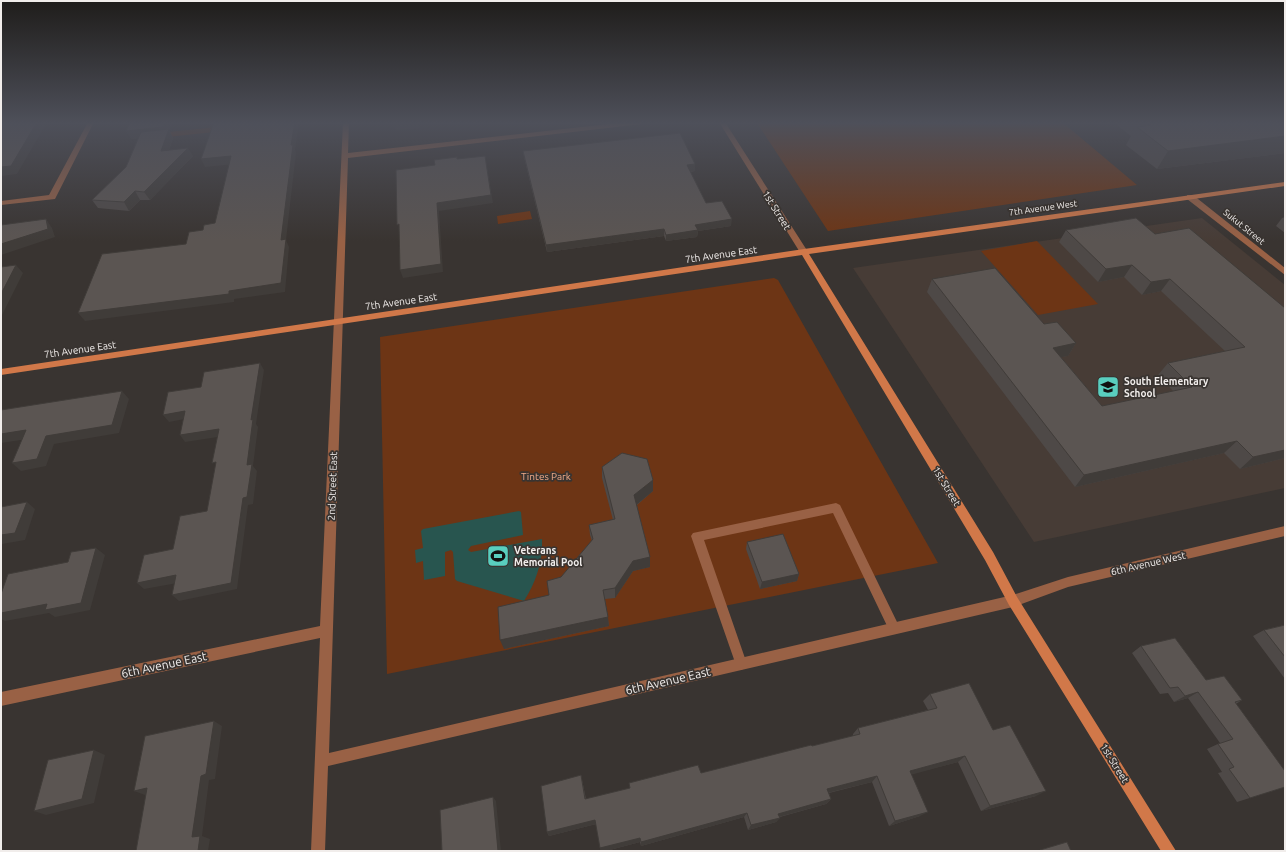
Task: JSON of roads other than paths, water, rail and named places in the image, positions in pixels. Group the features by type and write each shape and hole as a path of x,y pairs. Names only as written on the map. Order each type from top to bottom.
{"street":[{"path":"1,203 52,197 70,162"},
{"name":"2nd Street East","path":"318,851 344,162"},
{"name":"1st Street","path":"747,162 804,252 985,549 1013,600 1170,851"},
{"name":"7th Avenue West","path":"804,252 1285,184"},
{"name":"Sukut Street","path":"1190,197 1285,272"},
{"name":"7th Avenue East","path":"1,372 804,252"},
{"path":"741,664 697,536 836,508 894,628"},
{"name":"6th Avenue West","path":"1013,600 1068,582 1285,531"},
{"name":"6th Avenue East","path":"322,761 1013,600"},
{"name":"6th Avenue East","path":"1,699 326,632"}],"water":[{"name":"Veterans Memorial Pool","path":"519,511 521,512 523,535 471,546 468,550 471,552 542,539 538,572 524,601 457,581 455,579 453,552 451,550 445,552 445,576 424,580 423,561 416,563 415,550 423,548 421,531 423,529"}],"place":[{"name":"South Elementary School","path":"1108,387"},
{"name":"Veterans Memorial Pool","path":"498,556"}],"park label":[{"name":"Tintes Park","path":"546,476"}]}
